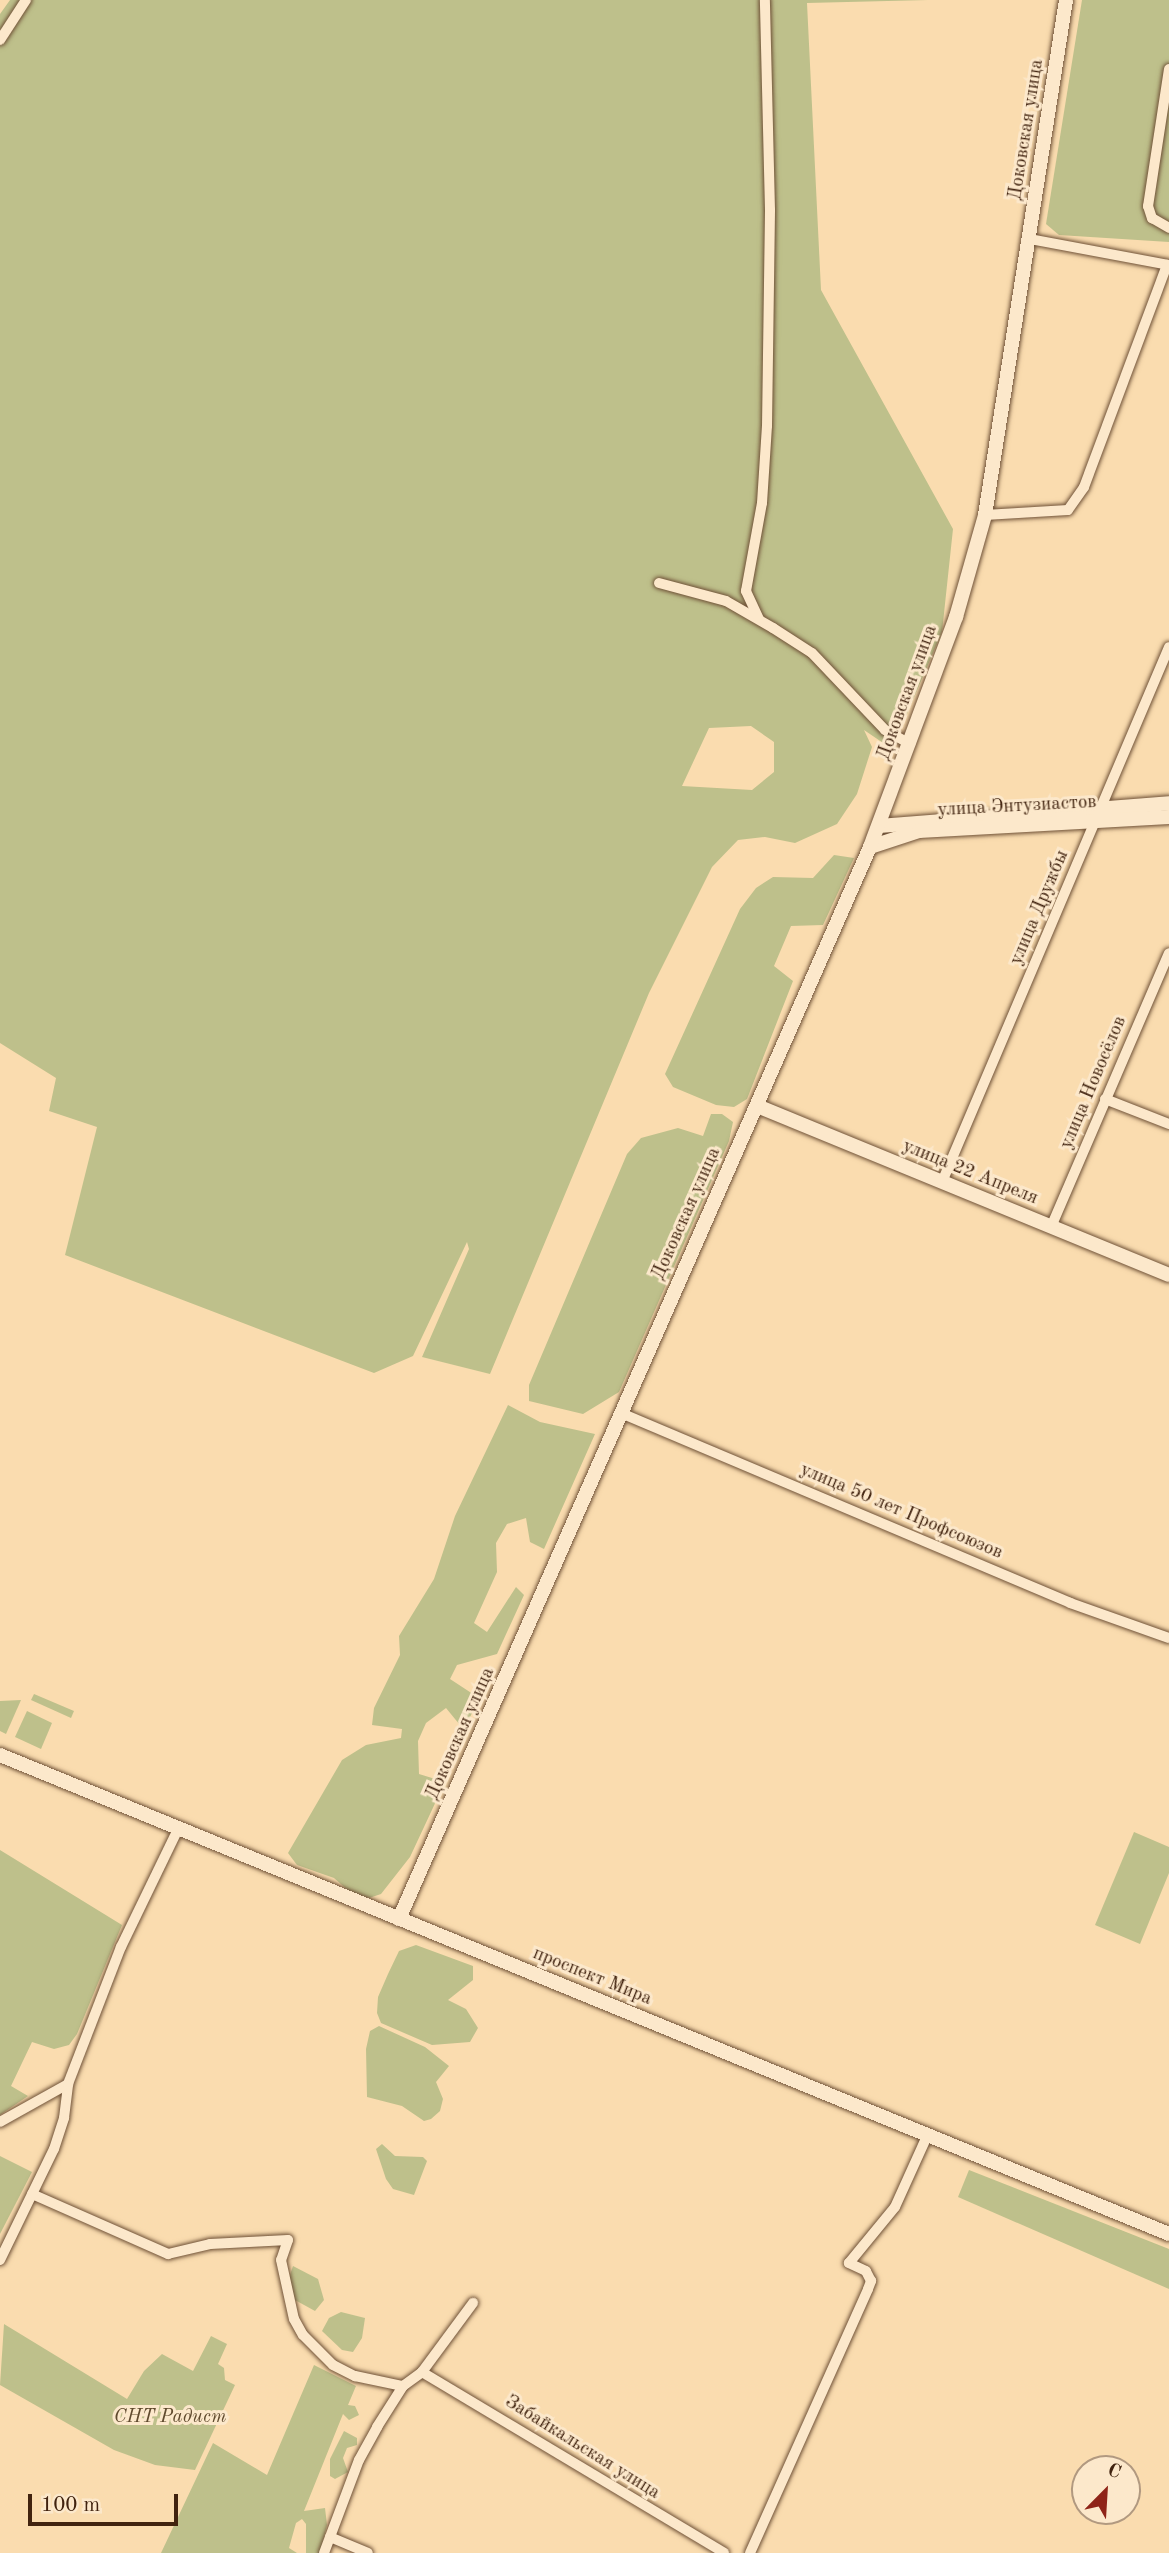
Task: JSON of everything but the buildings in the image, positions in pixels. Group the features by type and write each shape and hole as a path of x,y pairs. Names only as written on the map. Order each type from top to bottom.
{"main road":[{"name":"Доковская улица","path":"399,1919 879,826 956,617 985,515 1066,0"},
{"name":"улица Энтузиастов","path":"870,847 919,831 1099,814 1169,803"},
{"name":"улица Энтузиастов","path":"879,826 1099,814 1169,817"},
{"name":"улица 22 Апреля","path":"757,1106 1169,1275"},
{"name":"проспект Мира","path":"0,1755 1169,2234"}],"street":[{"path":"0,40 26,0"},
{"path":"759,619 746,591 762,503 767,426 770,210 765,0"},
{"path":"1169,69 1148,206 1152,218 1169,228"},
{"path":"985,515 1068,510 1084,487 1168,265 1030,239"},
{"path":"659,583 703,592 759,619 812,653 885,730 910,744"},
{"name":"улица Дружбы","path":"942,1182 1169,647"},
{"name":"улица Новосёлов","path":"1051,1227 1169,953"},
{"path":"1105,1099 1169,1124"},
{"name":"улица 50 лет Профсоюзов","path":"621,1413 1070,1603 1169,1638"},
{"path":"0,2260 58,2138 68,2084 121,1947 178,1829"},
{"path":"0,2122 68,2084"},
{"path":"750,2553 871,2281 866,2271 849,2263 895,2207 928,2134"},
{"path":"32,2194 168,2254 210,2244 288,2240 281,2260 294,2319 303,2335 333,2365 355,2376 403,2386"},
{"path":"324,2553 359,2460 403,2386 422,2372 473,2302"},
{"name":"Забайкальская улица","path":"422,2372 724,2553"},
{"path":"330,2537 368,2553"}],"green space":[{"path":"10,0 928,0 807,3 821,290 953,529 942,632 892,749 864,730 872,747 857,794 837,824 795,843 765,837 738,840 712,867 649,993 490,1374 422,1357 469,1249 467,1242 413,1356 374,1373 65,1255 97,1127 49,1111 56,1078 0,1043 0,14","holes":["751,726 774,742 774,772 752,790 682,786 709,728"]},
{"path":"1082,0 1169,0 1169,242 1059,235 1046,224"},
{"path":"834,855 854,858 823,925 791,926 774,966 793,981 747,1099 734,1107 716,1105 673,1087 665,1074 740,909 756,888 773,877 813,878"},
{"path":"711,1114 722,1114 733,1122 729,1141 619,1392 583,1414 529,1401 529,1385 627,1154 641,1138 678,1128 703,1136"},
{"path":"508,1405 540,1422 595,1434 544,1549 530,1542 526,1518 507,1524 496,1543 497,1572 474,1623 487,1632 516,1587 524,1595 497,1654 457,1665 450,1679 479,1698 464,1730 446,1708 426,1723 418,1741 419,1774 445,1782 410,1857 381,1894 369,1898 350,1892 334,1878 297,1865 288,1853 342,1760 366,1745 401,1738 402,1729 372,1725 374,1708 400,1655 399,1636 434,1579 455,1516"},
{"path":"34,1694 74,1711 71,1718 31,1700"},
{"path":"21,1700 6,1734 0,1731 0,1701"},
{"path":"27,1711 52,1723 41,1749 15,1737"},
{"path":"1134,1832 1169,1847 1169,1873 1140,1944 1095,1925"},
{"path":"0,1850 122,1925 77,2034 69,2045 54,2049 32,2042 11,2086 28,2096 0,2115"},
{"path":"416,1945 473,1966 473,1980 448,2000 466,2009 478,2028 470,2042 432,2045 381,2023 377,2013 378,1997 388,1974 399,1951"},
{"path":"379,2026 425,2047 449,2066 436,2082 443,2099 440,2111 431,2119 424,2121 402,2106 367,2097 366,2049 370,2031"},
{"path":"382,2144 395,2156 423,2157 427,2161 414,2195 393,2189 386,2179 376,2149"},
{"path":"0,2156 32,2172 0,2234"},
{"path":"969,2170 1169,2249 1169,2289 958,2197"},
{"path":"293,2266 318,2279 324,2300 315,2311 295,2300 289,2278"},
{"path":"341,2312 365,2318 362,2338 353,2352 342,2350 322,2331 329,2318"},
{"name":"СНТ Радист","path":"4,2324 127,2399 144,2371 162,2354 193,2371 211,2336 227,2344 218,2364 224,2368 225,2380 235,2385 195,2470 155,2465 114,2450 0,2385"},
{"name":"СНТ Радист","path":"314,2365 356,2386 348,2405 355,2406 359,2415 349,2420 343,2414 304,2511 325,2508 327,2525 320,2553 306,2553 306,2524 302,2519 296,2523 289,2548 297,2553 161,2553 213,2443 267,2475"},
{"path":"344,2431 357,2438 357,2445 347,2448 343,2458 348,2472 335,2479 330,2476 330,2459"}]}
